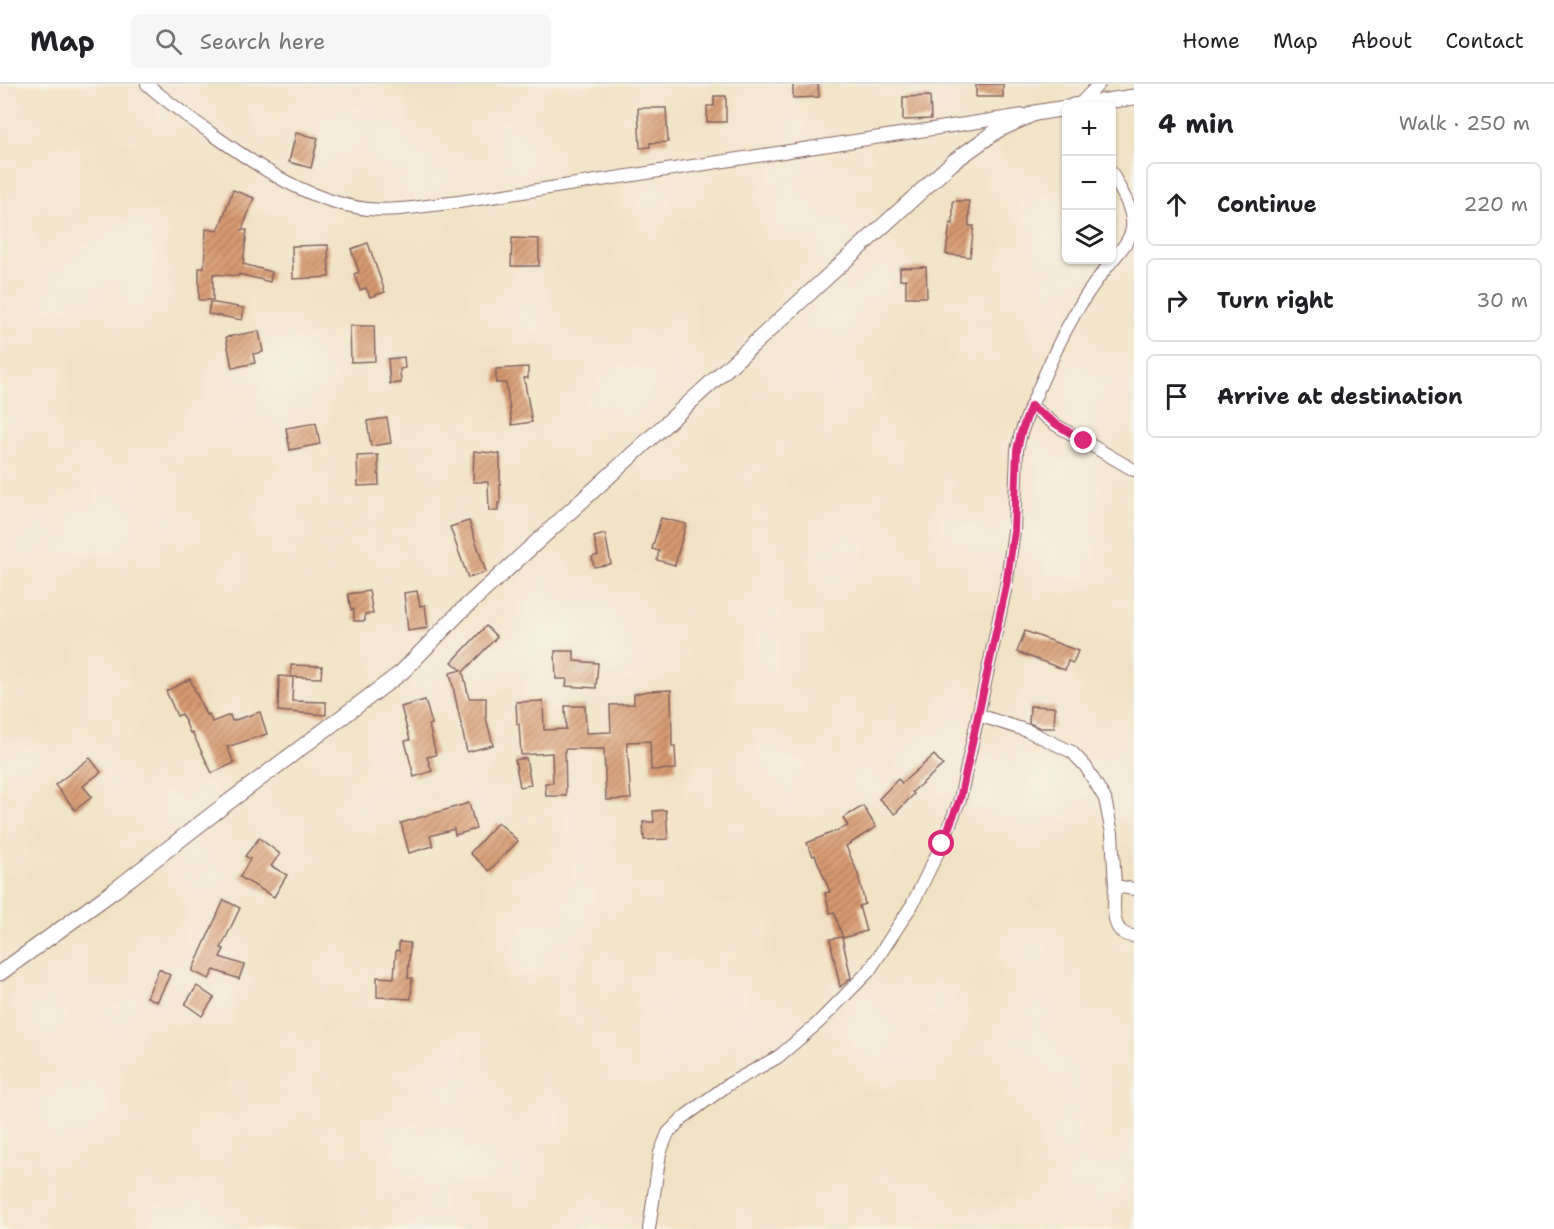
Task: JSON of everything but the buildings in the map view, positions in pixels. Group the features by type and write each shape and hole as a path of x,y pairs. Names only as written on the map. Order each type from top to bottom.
{"street":[{"path":"147,84 166,102 288,184 339,203 368,209 394,210 1062,109"},
{"path":"1082,102 1099,84"},
{"path":"1103,102 1134,97"},
{"path":"0,973 115,890 402,672 459,613 954,162 998,130 1035,113"},
{"path":"649,1229 660,1153 668,1133 684,1117 729,1084 778,1057 818,1023 869,971 912,905 942,844 960,799 1006,586 1014,531 1017,450 1021,433 1066,326 1093,284 1123,247 1132,230 1132,216 1116,182"},
{"path":"1031,406 1056,424 1134,470"},
{"path":"978,715 1037,735 1072,752 1086,767 1105,799 1112,833 1114,915 1118,930 1126,936 1134,936"},
{"path":"1115,886 1134,889"}],"route":[{"path":"942,844 960,799 1006,586 1014,531 1017,450 1031,406 1084,441"}]}
